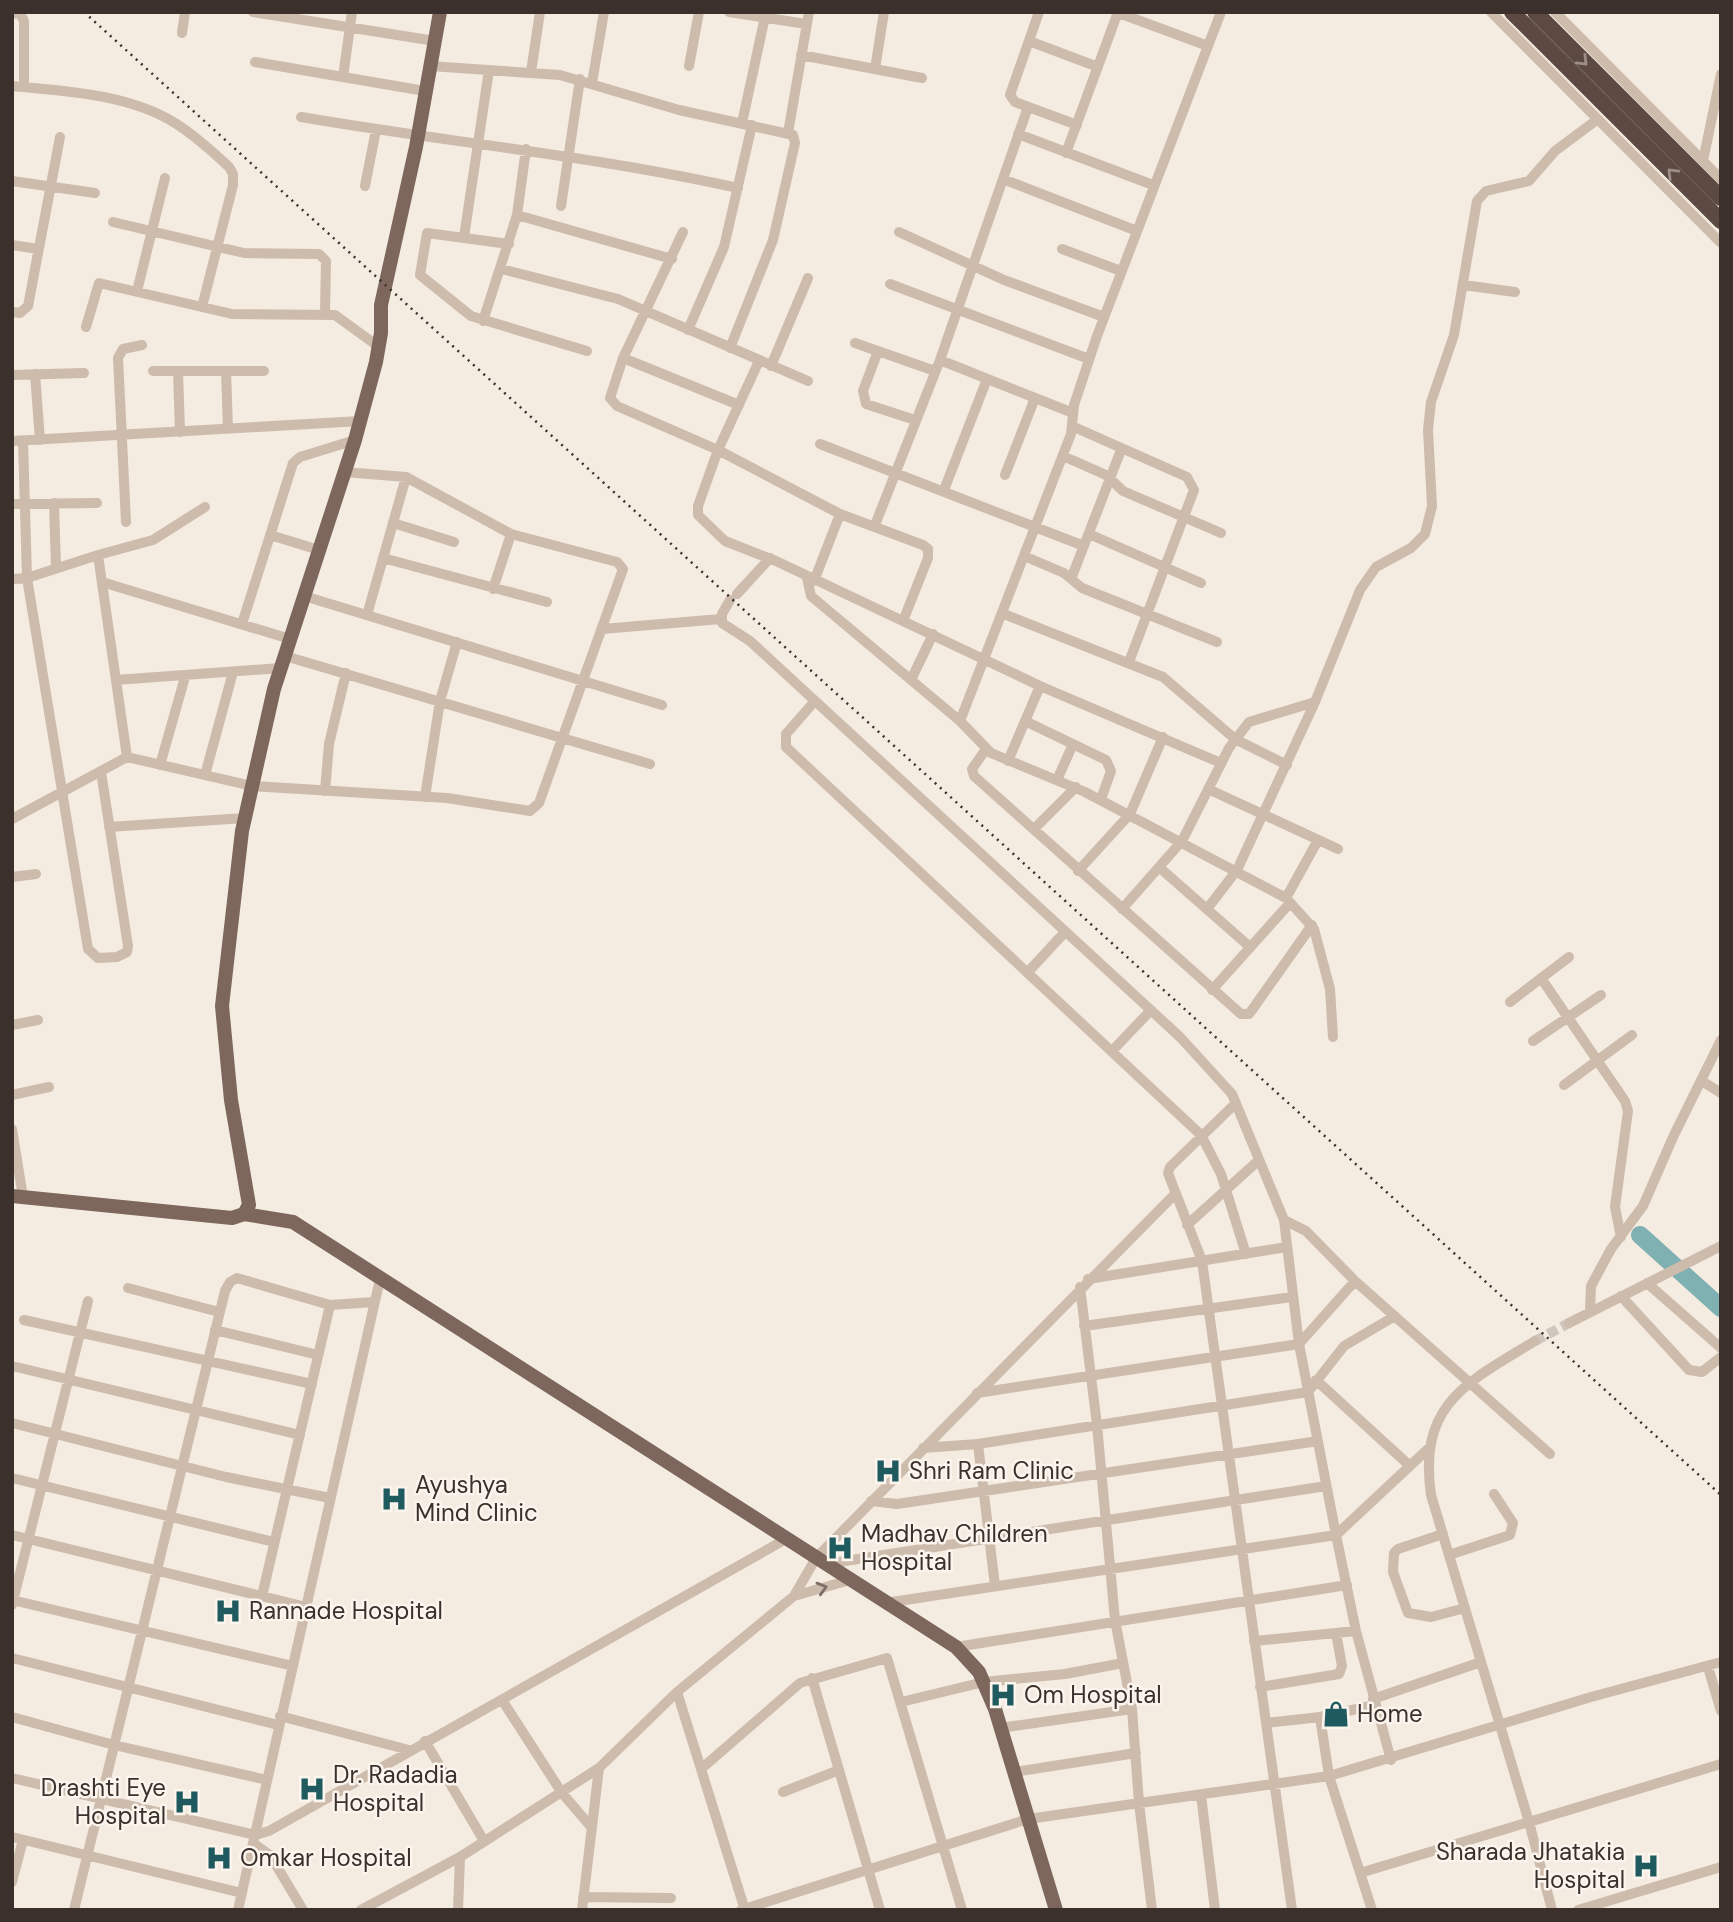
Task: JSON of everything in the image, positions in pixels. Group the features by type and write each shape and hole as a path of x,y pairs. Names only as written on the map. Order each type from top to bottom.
{"highway":[{"path":"1512,12 1721,221"},
{"path":"1535,12 1721,198"}],"main road":[{"path":"244,1214 250,1196 231,1100 222,1006 245,818 283,662 361,421 379,347 381,305 418,137 440,12"},
{"path":"18,1197 191,1216 232,1218 244,1214 293,1222 956,1647 979,1672 984,1682 1056,1910"}],"street":[{"path":"182,33 185,12"},
{"path":"253,12 435,41"},
{"path":"343,77 352,12"},
{"path":"531,72 540,12"},
{"path":"592,83 604,12"},
{"path":"689,66 699,12"},
{"path":"729,12 807,18 788,133"},
{"path":"875,69 884,12"},
{"path":"1039,12 1010,95 1015,102 1077,125"},
{"path":"1066,153 1117,12 1208,46"},
{"path":"960,721 961,710 1004,614 1063,457 1074,427 1073,413 1089,359 1221,12"},
{"path":"1492,12 1721,243"},
{"path":"1555,12 1721,179"},
{"path":"12,13 20,14 24,22 24,87"},
{"path":"688,330 724,247 738,188 766,15"},
{"path":"1028,41 1098,67"},
{"path":"801,55 922,78"},
{"path":"255,62 425,91"},
{"path":"430,66 531,72 580,79 679,110 793,135 795,143 773,240 730,348"},
{"path":"464,237 489,69"},
{"path":"561,206 580,79"},
{"path":"1703,161 1720,82"},
{"path":"12,86 90,96 153,112 174,123 208,148 233,174 202,307"},
{"path":"875,525 937,366 1028,107"},
{"path":"301,117 418,137 479,142 658,170 738,188"},
{"path":"1207,909 1237,870 1315,702 1360,590 1377,566 1407,550 1425,534 1431,515 1428,430 1431,402 1454,335 1474,210 1480,195 1529,181 1555,151 1598,119"},
{"path":"365,186 376,130"},
{"path":"1018,134 1153,185"},
{"path":"12,312 20,313 28,306 60,137"},
{"path":"483,321 502,269 517,215 526,149"},
{"path":"137,291 165,178"},
{"path":"1003,179 1137,231"},
{"path":"12,181 95,194"},
{"path":"517,215 672,259"},
{"path":"113,222 244,253 323,256 326,261 325,313"},
{"path":"683,232 624,358 610,392 612,402 718,450 840,514 923,545 929,553 903,621"},
{"path":"899,232 973,266 1104,317"},
{"path":"509,244 427,233 420,275 466,313 483,321 587,351"},
{"path":"12,245 38,249"},
{"path":"1062,249 1121,271"},
{"path":"502,269 592,291 646,310 808,382"},
{"path":"771,366 807,278"},
{"path":"86,327 99,283 232,314 325,313 345,319 379,347"},
{"path":"890,284 1089,359"},
{"path":"1463,285 1515,292"},
{"path":"855,343 987,379 1073,413"},
{"path":"126,522 118,358 123,349 142,345"},
{"path":"878,351 863,391 864,399 872,408 915,420"},
{"path":"624,358 739,405"},
{"path":"759,360 718,450 698,506 698,514 720,538 770,558 1040,686 1221,763"},
{"path":"178,371 180,432"},
{"path":"226,371 228,429"},
{"path":"153,372 264,371"},
{"path":"12,375 84,373"},
{"path":"35,374 40,440"},
{"path":"944,490 987,379"},
{"path":"1005,475 1035,398"},
{"path":"100,772 128,946 122,956 98,958 88,948 27,579 25,503 18,441 361,421"},
{"path":"1074,427 1187,477 1194,490 1129,662"},
{"path":"242,624 296,459 355,440"},
{"path":"820,444 1084,546"},
{"path":"1072,579 1121,450"},
{"path":"1063,457 1110,478 1123,492 1221,533"},
{"path":"12,819 127,757 252,786 425,797 530,811 538,803 624,574 621,566 511,534 406,477 344,472"},
{"path":"367,615 406,477"},
{"path":"54,503 56,567"},
{"path":"12,505 97,503"},
{"path":"12,579 27,579 56,567 153,540 205,507"},
{"path":"840,514 810,579 811,596 960,721 986,749 1008,761 1101,799 1237,870 1288,900 1312,925 1329,980 1333,1037"},
{"path":"393,523 454,542"},
{"path":"493,589 511,534"},
{"path":"1089,534 1201,583"},
{"path":"270,535 319,550"},
{"path":"99,555 127,757"},
{"path":"1024,556 1058,570 1082,588 1217,642"},
{"path":"383,558 547,602"},
{"path":"725,624 734,597 770,558"},
{"path":"102,582 290,639"},
{"path":"304,596 662,705"},
{"path":"1004,614 1129,662 1168,681 1235,739 1287,765"},
{"path":"602,629 725,624 750,641 1180,1037 1237,1103 1284,1220 1298,1344 1326,1486 1356,1631 1391,1760"},
{"path":"911,680 933,634"},
{"path":"425,797 440,701 457,642"},
{"path":"116,680 233,672 283,662 346,673 650,764"},
{"path":"205,775 233,672"},
{"path":"326,791 329,744 346,673"},
{"path":"160,765 185,677"},
{"path":"1008,761 1040,686"},
{"path":"814,702 786,734 786,747 1201,1135 1219,1167 1246,1254"},
{"path":"1122,909 1182,841 1235,739 1253,720 1315,702"},
{"path":"1025,721 1106,760 1110,765 1101,799"},
{"path":"1078,872 1130,814 1163,737"},
{"path":"1057,780 1073,744"},
{"path":"986,749 974,765 974,776 1236,1011 1249,1014 1312,925"},
{"path":"1034,829 1076,787"},
{"path":"1208,789 1338,849"},
{"path":"109,827 245,818"},
{"path":"1212,990 1288,900 1318,840"},
{"path":"1160,868 1250,947"},
{"path":"12,877 36,874"},
{"path":"1028,972 1065,932"},
{"path":"1510,1002 1569,957"},
{"path":"1541,978 1625,1101 1628,1111 1615,1207 1621,1237"},
{"path":"1534,1041 1601,995"},
{"path":"1112,1051 1151,1010"},
{"path":"12,1025 38,1020"},
{"path":"1564,1085 1632,1035"},
{"path":"1590,1312 1591,1286 1643,1206 1678,1126 1721,1040"},
{"path":"1702,1081 1721,1093"},
{"path":"12,1095 49,1087"},
{"path":"1237,1103 1170,1167 1168,1179 1202,1261 1213,1357 1292,1910"},
{"path":"12,1129 18,1197"},
{"path":"1187,1225 1259,1160"},
{"path":"361,1910 460,1857 599,1768 677,1692 794,1596 871,1501 1175,1194"},
{"path":"1284,1220 1306,1231 1355,1281 1550,1454"},
{"path":"1569,1323 1721,1246"},
{"path":"1084,1283 1287,1247"},
{"path":"74,1910 225,1291 230,1282 237,1278 330,1305 374,1302"},
{"path":"238,1910 380,1279"},
{"path":"977,1393 1298,1344 1355,1281"},
{"path":"1084,1283 1084,1326 1097,1425 1115,1620 1132,1709 1139,1803 1152,1910"},
{"path":"1647,1283 1721,1348"},
{"path":"128,1288 219,1312"},
{"path":"1621,1296 1689,1370 1702,1372 1721,1357"},
{"path":"1084,1326 1207,1311 1292,1297"},
{"path":"88,1301 13,1602 293,1667"},
{"path":"262,1596 330,1305"},
{"path":"923,1448 978,1444 1308,1392 1344,1346 1395,1316"},
{"path":"24,1320 312,1384"},
{"path":"215,1330 318,1355"},
{"path":"1535,1341 1468,1383 1441,1413 1428,1449 1431,1496 1530,1822 1552,1910"},
{"path":"12,1366 196,1412 300,1434"},
{"path":"1316,1380 1410,1466"},
{"path":"12,1423 183,1466 331,1499"},
{"path":"871,1501 893,1505 1318,1441"},
{"path":"978,1444 995,1586"},
{"path":"886,1603 1336,1535 1428,1449"},
{"path":"12,1478 170,1519 274,1542"},
{"path":"821,1561 1326,1486"},
{"path":"1449,1555 1510,1535 1513,1523 1494,1494"},
{"path":"1443,1534 1398,1549 1394,1553 1393,1572 1408,1613 1431,1617 1465,1608"},
{"path":"12,1535 306,1607"},
{"path":"254,1839 786,1539"},
{"path":"794,1596 850,1580"},
{"path":"956,1647 1347,1584"},
{"path":"1254,1642 1356,1631"},
{"path":"1260,1687 1339,1674 1342,1666 1336,1633"},
{"path":"701,1769 800,1683 883,1657 890,1662 962,1910"},
{"path":"12,1658 127,1688 409,1750"},
{"path":"1266,1723 1320,1717 1374,1702 1481,1662"},
{"path":"677,1692 743,1909 1028,1819 1329,1776 1721,1662"},
{"path":"901,1702 984,1682 1065,1674 1124,1664"},
{"path":"1708,1667 1721,1711"},
{"path":"811,1678 880,1910"},
{"path":"502,1700 562,1793 592,1828"},
{"path":"1000,1728 1132,1709"},
{"path":"12,1717 114,1745 267,1780"},
{"path":"1320,1717 1329,1776 1372,1910"},
{"path":"425,1741 484,1841"},
{"path":"1014,1772 1136,1752"},
{"path":"1360,1872 1721,1764"},
{"path":"582,1910 599,1768"},
{"path":"783,1792 839,1770"},
{"path":"12,1778 101,1798 254,1839 270,1855 303,1910"},
{"path":"1200,1795 1215,1910"},
{"path":"12,1882 18,1839 242,1893"},
{"path":"458,1910 460,1857"},
{"path":"1578,1910 1721,1867"},
{"path":"583,1897 671,1898"}],"waterway":[{"path":"1640,1235 1721,1308"}],"tunnel":[{"path":"1535,1341 1569,1323"}],"railway":[{"path":"84,12 1721,1495"}],"place":[{"name":"Shri Ram Clinic","path":"888,1471"},
{"name":"Ayushya Mind Clinic","path":"394,1499"},
{"name":"Madhav Children Hospital","path":"840,1548"},
{"name":"Rannade Hospital","path":"228,1611"},
{"name":"Om Hospital","path":"1003,1695"},
{"name":"Home","path":"1336,1714"},
{"name":"Dr. Radadia Hospital","path":"312,1789"},
{"name":"Drashti Eye Hospital","path":"187,1802"},
{"name":"Omkar Hospital","path":"219,1858"},
{"name":"Sharada Jhatakia Hospital","path":"1646,1866"}]}
